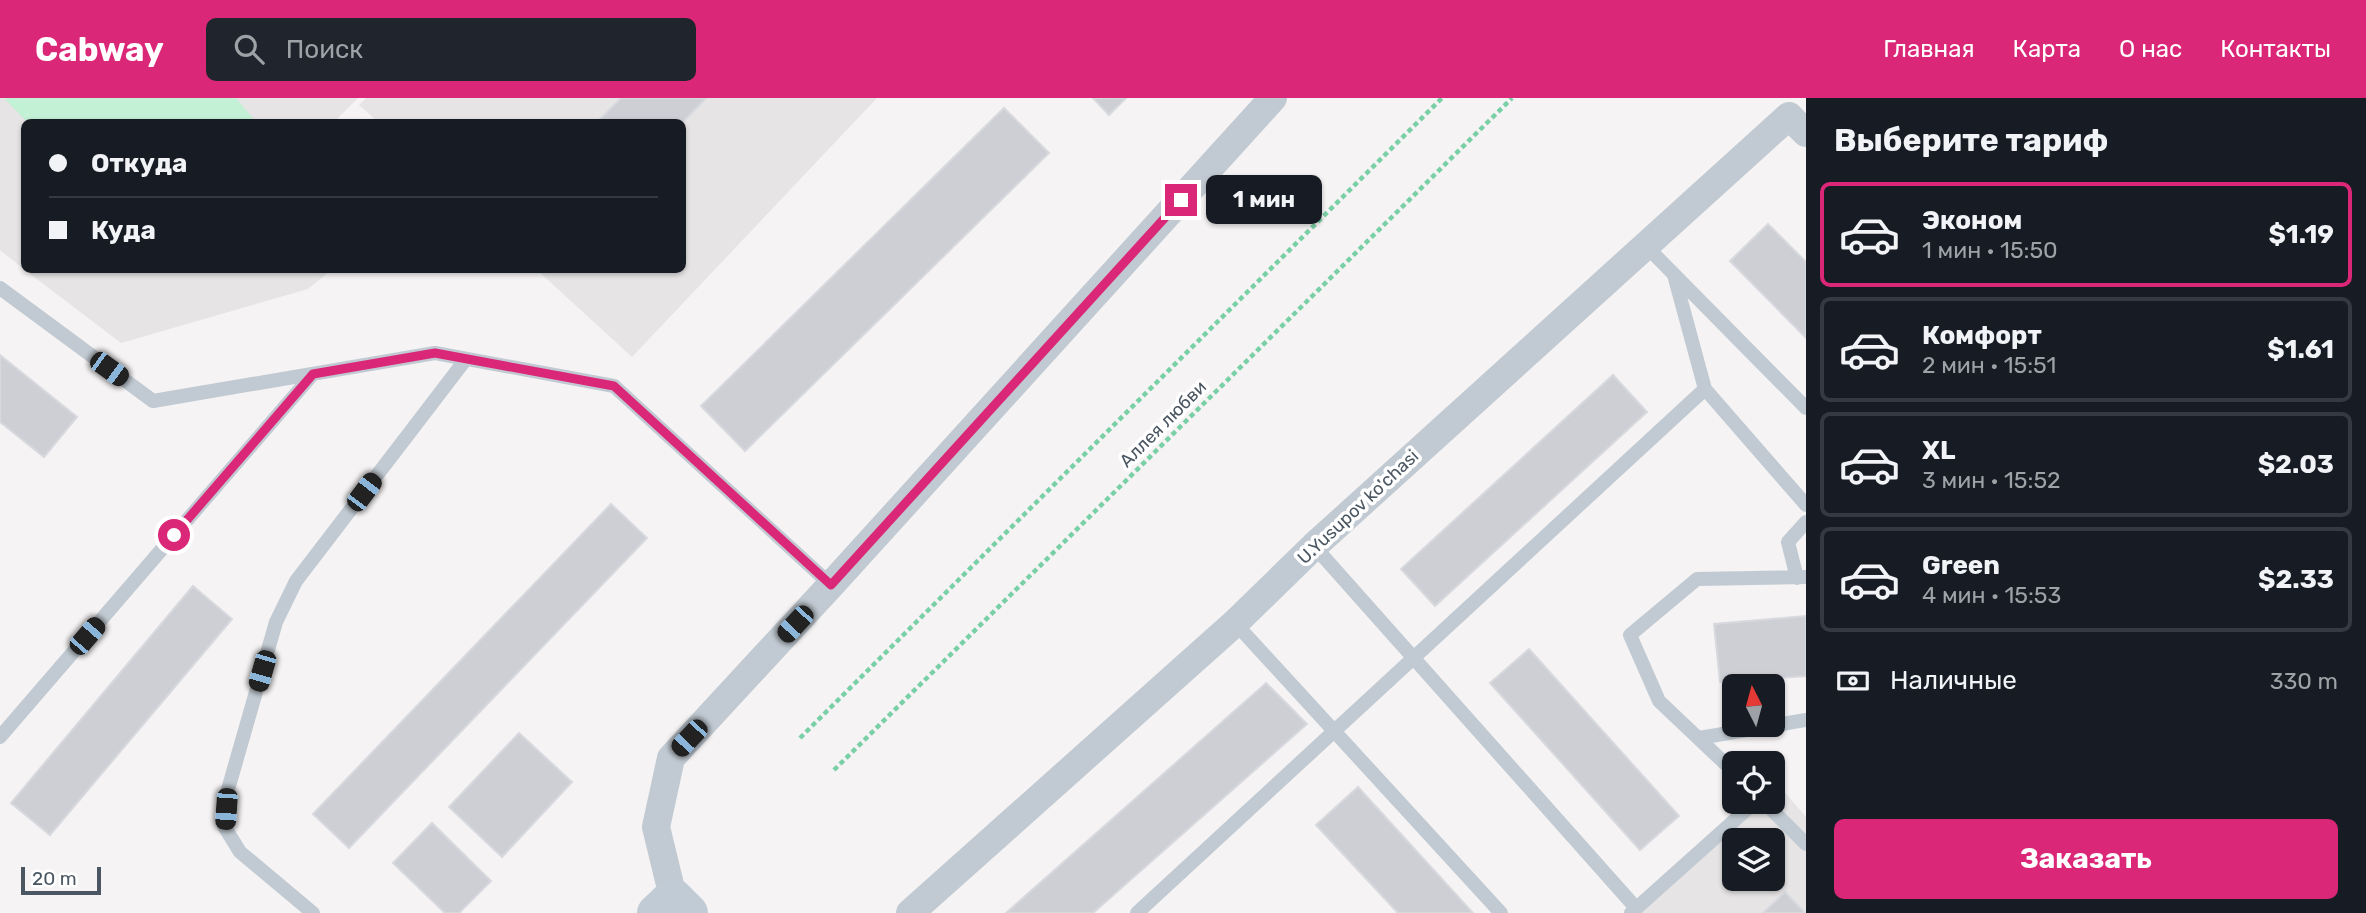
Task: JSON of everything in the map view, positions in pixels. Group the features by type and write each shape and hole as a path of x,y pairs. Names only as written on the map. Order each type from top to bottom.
{"street":[{"path":"673,908 656,827 671,758 1273,98"},
{"name":"U.Yusupov ko'chasi","path":"909,913 1235,624 1314,546 1646,246 1798,116"}],"lane":[{"path":"1646,246 1806,408"},
{"path":"1672,272 1705,389 1806,505"},
{"path":"0,288 153,401 435,353 614,386 831,585"},
{"path":"313,913 240,852 225,826 227,793 276,622 296,581 466,359"},
{"path":"0,737 313,374"},
{"path":"1137,913 1705,389"},
{"path":"1722,760 1660,701 1630,635 1697,579 1802,577 1788,542 1806,522"},
{"path":"1314,546 1634,911 1742,814"},
{"path":"1235,624 1502,913"},
{"path":"1699,738 1806,720"},
{"path":"1777,814 1806,844"}],"path":[{"name":"Аллея любви","path":"800,738 1442,98"},
{"name":"Аллея любви","path":"834,770 1512,98"}],"shaded area":[{"path":"0,98 358,98 337,119 21,119 21,267 0,250"},
{"path":"366,98 877,98 632,357 540,273 686,273 686,119 375,119 359,105"},
{"path":"29,273 327,273 308,289 121,343"},
{"path":"1785,792 1806,817 1806,913 1641,913 1722,835 1722,891 1785,891 1785,828 1729,828 1744,814 1785,814"}],"green space":[{"path":"4,98 236,98 254,119 24,119"}],"building":[{"path":"621,98 706,98 686,119 600,119"},
{"path":"1093,98 1126,98 1109,115"},
{"path":"1004,108 1049,153 745,451 701,406"},
{"path":"1768,224 1806,262 1806,338 1730,261"},
{"path":"0,355 77,417 44,457 0,422"},
{"path":"1613,375 1647,412 1435,606 1401,569"},
{"path":"611,504 647,538 349,848 313,814"},
{"path":"193,586 232,619 50,835 11,803"},
{"path":"1806,616 1806,676 1722,674 1720,682 1714,624"},
{"path":"1529,649 1679,816 1640,850 1490,683"},
{"path":"1266,683 1307,724 1093,913 1006,913"},
{"path":"519,733 572,782 502,857 449,807"},
{"path":"1358,787 1473,913 1398,913 1316,825"},
{"path":"432,823 491,881 459,913 445,913 393,863"},
{"path":"1785,892 1805,913 1763,913"}],"route":[{"path":"174,535 313,374 435,353 614,386 831,585 1181,200"}]}
